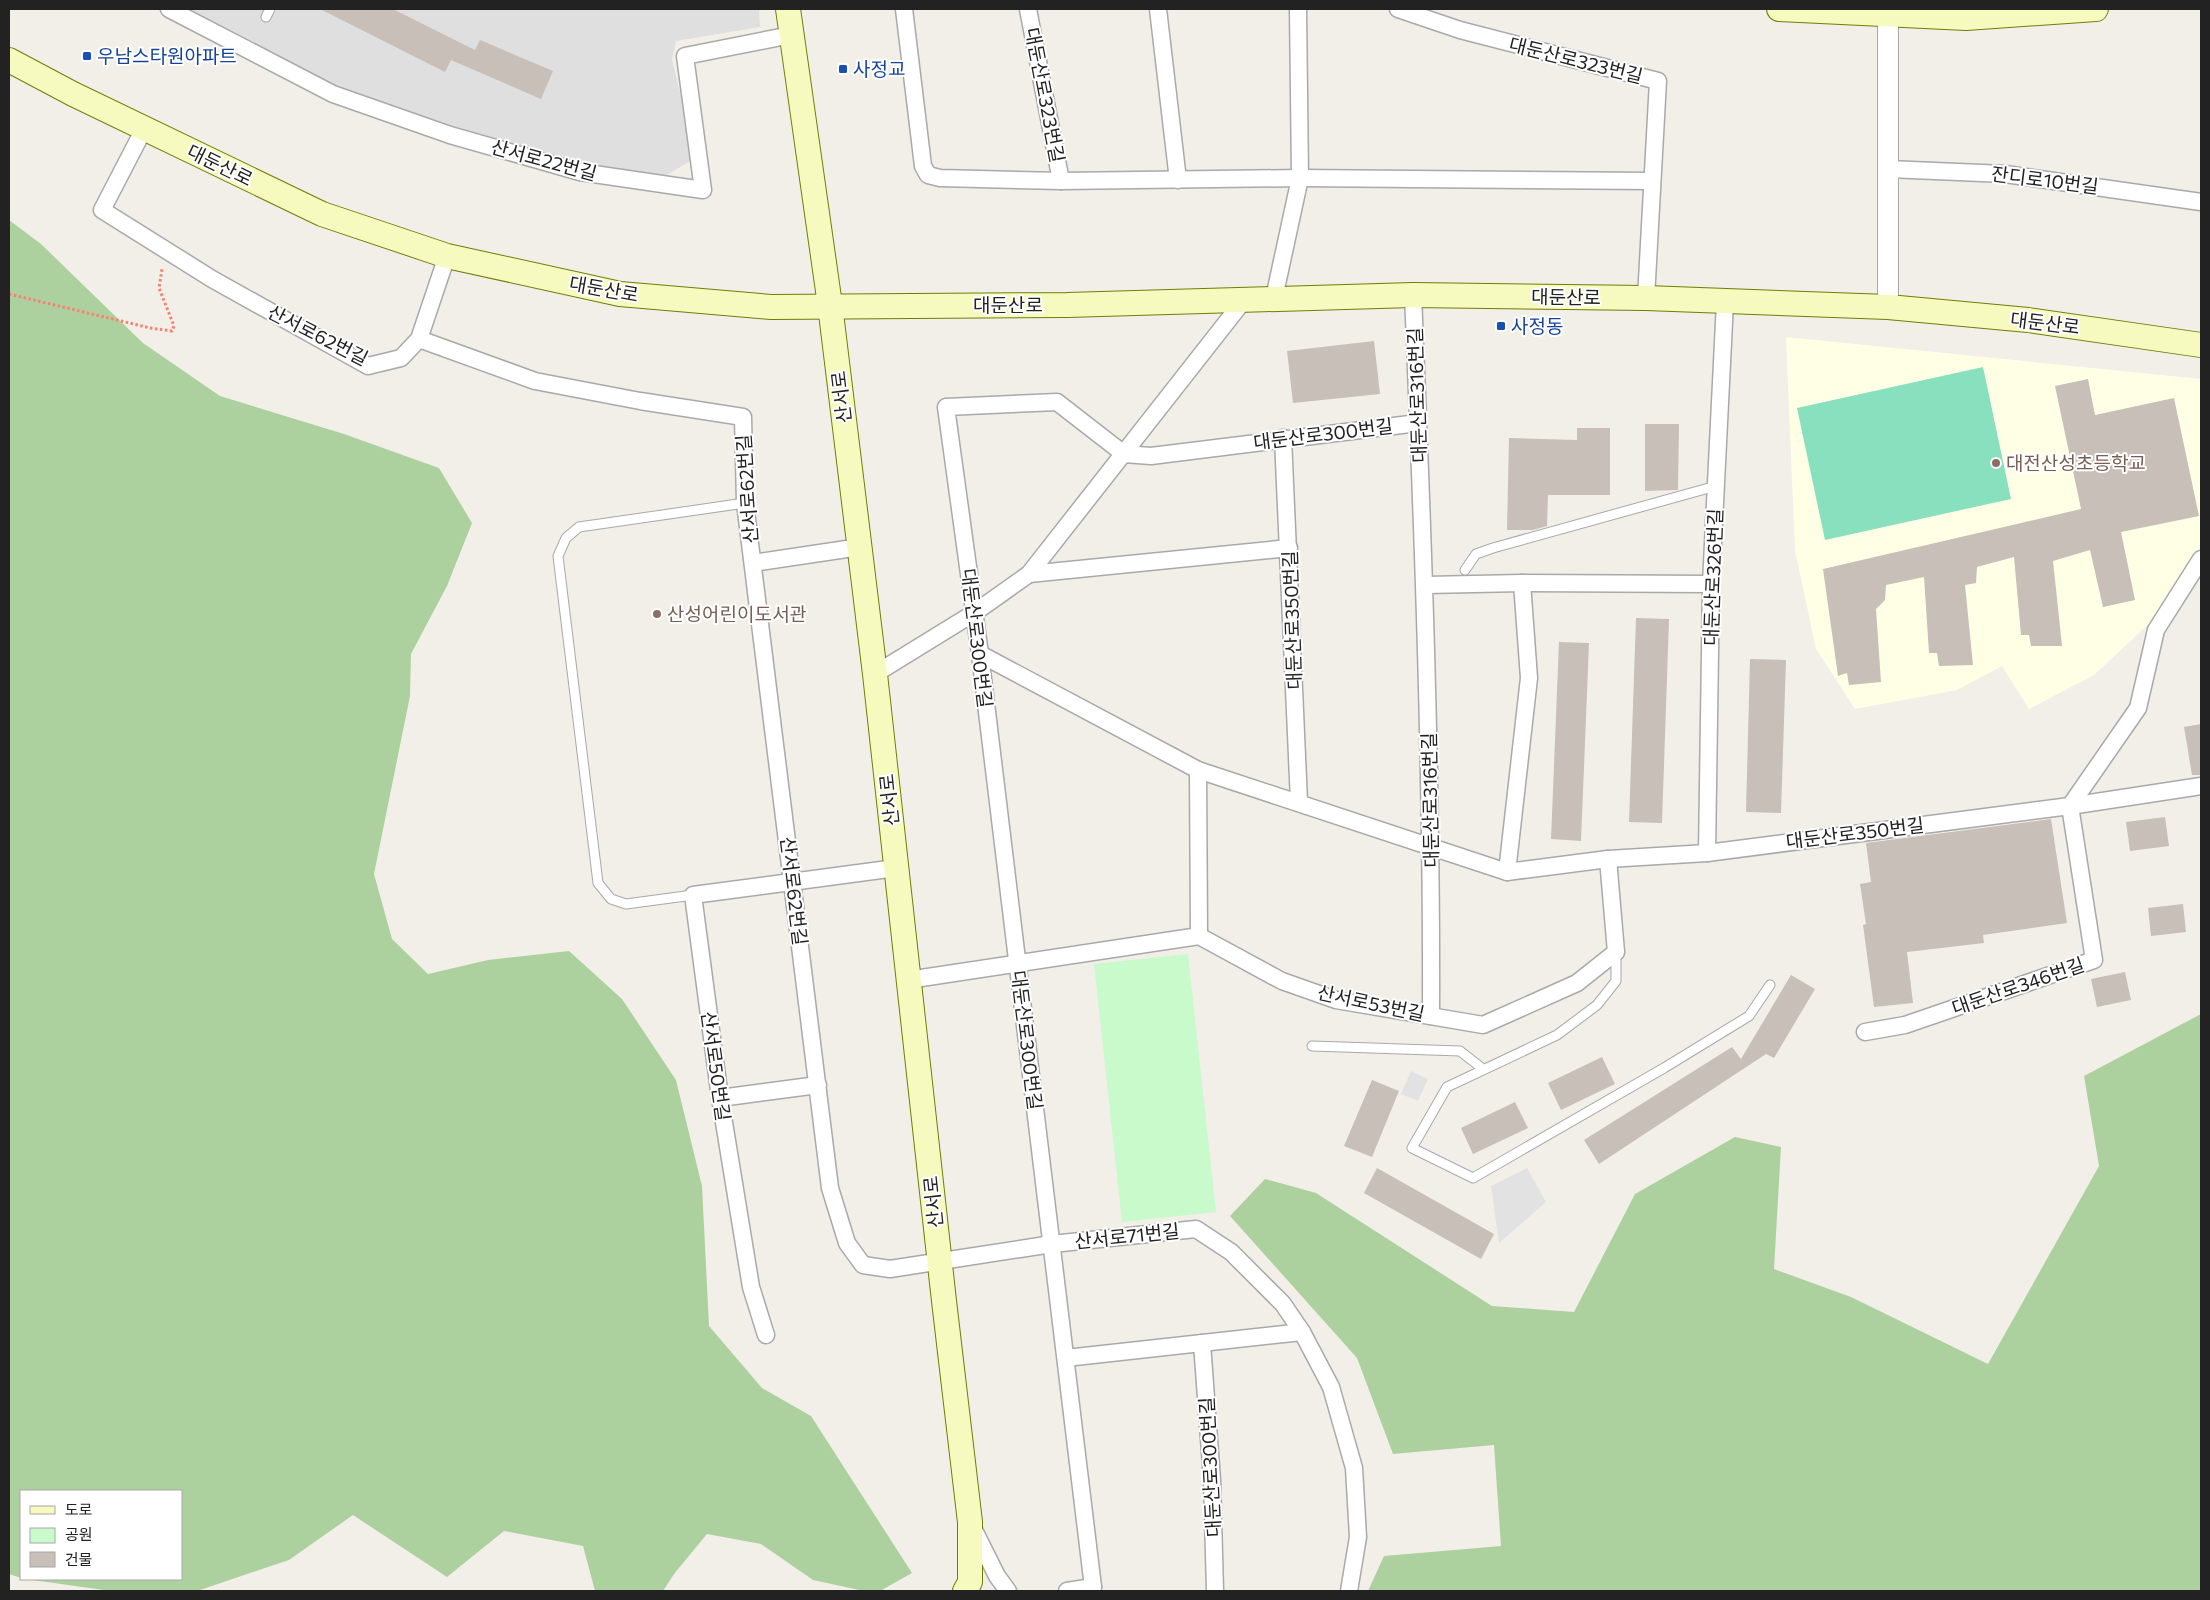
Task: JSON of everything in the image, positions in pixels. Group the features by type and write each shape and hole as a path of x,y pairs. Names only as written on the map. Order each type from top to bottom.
{"main road":[{"name":"산서로","path":"788,9 830,306 860,547 970,1522 970,1582 965,1591"},
{"path":"1779,9 1887,12 1966,18 2096,9"},
{"name":"대둔산로","path":"9,60 144,129 322,214 446,256 620,294 771,307 1067,305 1413,295 1646,298 1888,307 2028,320 2201,345"}],"street":[{"name":"산서로22번길","path":"169,9 333,94 450,135 580,172 703,190 685,56 791,35"},
{"name":"대둔산로323번길","path":"904,9 923,166 928,175 940,178 1061,181 1300,178 1651,181"},
{"name":"대둔산로323번길","path":"1028,9 1061,181"},
{"path":"1158,9 1178,180"},
{"path":"1274,298 1300,178 1298,9"},
{"name":"대둔산로323번길","path":"1398,9 1460,30 1658,81 1646,298"},
{"path":"1887,12 1888,307"},
{"name":"산서로62번길","path":"144,129 102,210 212,279 368,366 401,358 419,339 535,381 640,401 743,417 745,503 830,1188 847,1243 863,1265 890,1269 940,1261"},
{"name":"잔디로10번길","path":"1888,169 2005,174 2201,202"},
{"path":"419,339 446,256"},
{"name":"대둔산로316번길","path":"1413,295 1426,585 1432,847 1431,1016"},
{"path":"875,674 974,612 1029,574 1244,300"},
{"name":"대둔산로326번길","path":"1707,853 1711,584 1725,302"},
{"name":"대둔산로300번길","path":"1098,1589 1066,1358 980,654 946,408 1058,402 1124,454 1151,456 1418,422"},
{"name":"대둔산로350번길","path":"1283,438 1299,802"},
{"path":"753,562 860,547"},
{"path":"1029,574 1289,548"},
{"path":"2070,806 2138,708 2156,630 2201,559"},
{"path":"1507,872 1529,678 1522,583"},
{"path":"1426,585 1522,583 1711,584"},
{"name":"대둔산로350번길","path":"980,654 1198,770 1507,872 1608,859 1707,853 2070,806 2201,786"},
{"path":"908,980 1199,936 1198,770"},
{"name":"대둔산로346번길","path":"1865,1032 1905,1025 2094,960 2070,806"},
{"path":"1608,859 1616,952"},
{"path":"693,895 793,880 896,868"},
{"name":"산서로50번길","path":"693,895 720,1098 751,1287 766,1336"},
{"name":"산서로53번길","path":"1199,936 1282,981 1336,1000 1483,1025 1577,983 1616,952"},
{"path":"720,1098 818,1085"},
{"name":"산서로71번길","path":"940,1261 1052,1244 1196,1229 1231,1252 1283,1304 1302,1332 1331,1387 1354,1468 1358,1537 1349,1591"},
{"path":"1066,1358 1302,1332"},
{"name":"대둔산로300번길","path":"1202,1343 1212,1480 1215,1591"},
{"path":"970,1522 997,1576 1008,1591"},
{"path":"1067,1591 1098,1589"}],"lane":[{"path":"1465,570 1476,554 1493,548 1716,486"},
{"path":"693,895 626,904 611,900 598,882 558,556 566,538 579,528 745,503"},
{"path":"1616,952 1616,981 1597,1005 1557,1035 1446,1087 1412,1148 1473,1178 1749,1016 1770,985"},
{"path":"1312,1046 1460,1051 1483,1069"}],"path":[{"path":"9,294 150,328 172,331 174,326 158,288 160,273 169,252"}],"shaded area":[{"path":"189,9 759,9 760,27 676,41 672,60 690,133 692,160 665,176 582,165 350,94"},
{"name":"대전산성초등학교","path":"1786,337 2201,379 2201,548 2155,618 2094,675 2029,709 2002,666 1957,690 1855,709 1816,649 1795,550"},
{"path":"1411,1071 1428,1079 1418,1101 1401,1094"},
{"path":"1527,1168 1546,1202 1499,1243 1491,1186"}],"green space":[{"path":"9,220 41,244 143,343 220,396 344,434 439,468 472,523 447,586 411,654 410,696 374,874 392,939 428,974 488,960 569,951 622,999 676,1080 702,1186 709,1326 762,1388 811,1416 912,1573 880,1591 864,1591 813,1580 761,1544 707,1534 674,1574 663,1591 595,1591 583,1546 504,1531 447,1577 353,1515 289,1560 197,1591 111,1591 32,1580 182,1580 182,1490 20,1490 20,1578 9,1574"},
{"path":"1983,367 2011,499 1825,540 1797,408"},
{"path":"1188,954 1216,1212 1122,1222 1094,964"},
{"path":"2201,1014 2201,1591 1368,1591 1384,1556 1501,1546 1494,1445 1393,1454 1357,1358 1230,1216 1265,1179 1316,1193 1492,1306 1574,1312 1635,1194 1735,1137 1781,1147 1774,1269 1851,1297 1988,1364 2099,1166 2084,1076"}],"building":[{"path":"320,9 393,9 475,50 480,40 553,71 541,99 451,60 445,72"},
{"path":"1374,341 1380,394 1293,403 1287,351"},
{"path":"2088,379 2095,415 2174,398 2199,516 2121,532 2135,600 2103,607 2090,550 2053,561 2062,646 2031,646 2029,635 2021,635 2014,557 1977,567 1976,583 1965,585 1973,665 1939,666 1937,653 1929,653 1924,577 1886,585 1885,600 1876,609 1881,682 1849,685 1847,673 1838,676 1823,569 2081,509 2055,386"},
{"path":"1645,424 1679,424 1678,490 1645,491"},
{"path":"1577,428 1610,428 1610,495 1548,495 1547,526 1533,530 1507,530 1509,438 1577,440"},
{"path":"1636,618 1669,619 1662,823 1629,822"},
{"path":"1559,642 1589,643 1581,841 1551,839"},
{"path":"1750,659 1786,660 1781,813 1746,812"},
{"path":"2201,724 2201,775 2192,775 2184,727"},
{"path":"2165,817 2169,846 2130,851 2126,822"},
{"path":"2051,819 2067,923 1983,935 1984,943 1907,952 1913,1003 1874,1007 1863,925 1866,924 1860,884 1871,882 1866,843"},
{"path":"2183,904 2186,932 2151,936 2148,908"},
{"path":"2125,972 2131,1000 2097,1007 2091,979"},
{"path":"1791,975 1815,989 1774,1058 1766,1054 1599,1164 1584,1140 1732,1047 1741,1059"},
{"path":"1602,1057 1615,1084 1561,1110 1548,1083"},
{"path":"1372,1080 1399,1091 1372,1157 1344,1146"},
{"path":"1515,1102 1528,1128 1473,1154 1461,1128"},
{"path":"1377,1168 1494,1234 1481,1259 1364,1193"}],"place":[{"name":"우남스타원아파트","path":"87,56"},
{"name":"사정교","path":"843,69"},
{"name":"사정동","path":"1501,326"},
{"name":"대전산성초등학교","path":"1996,463"},
{"name":"산성어린이도서관","path":"657,614"}]}
